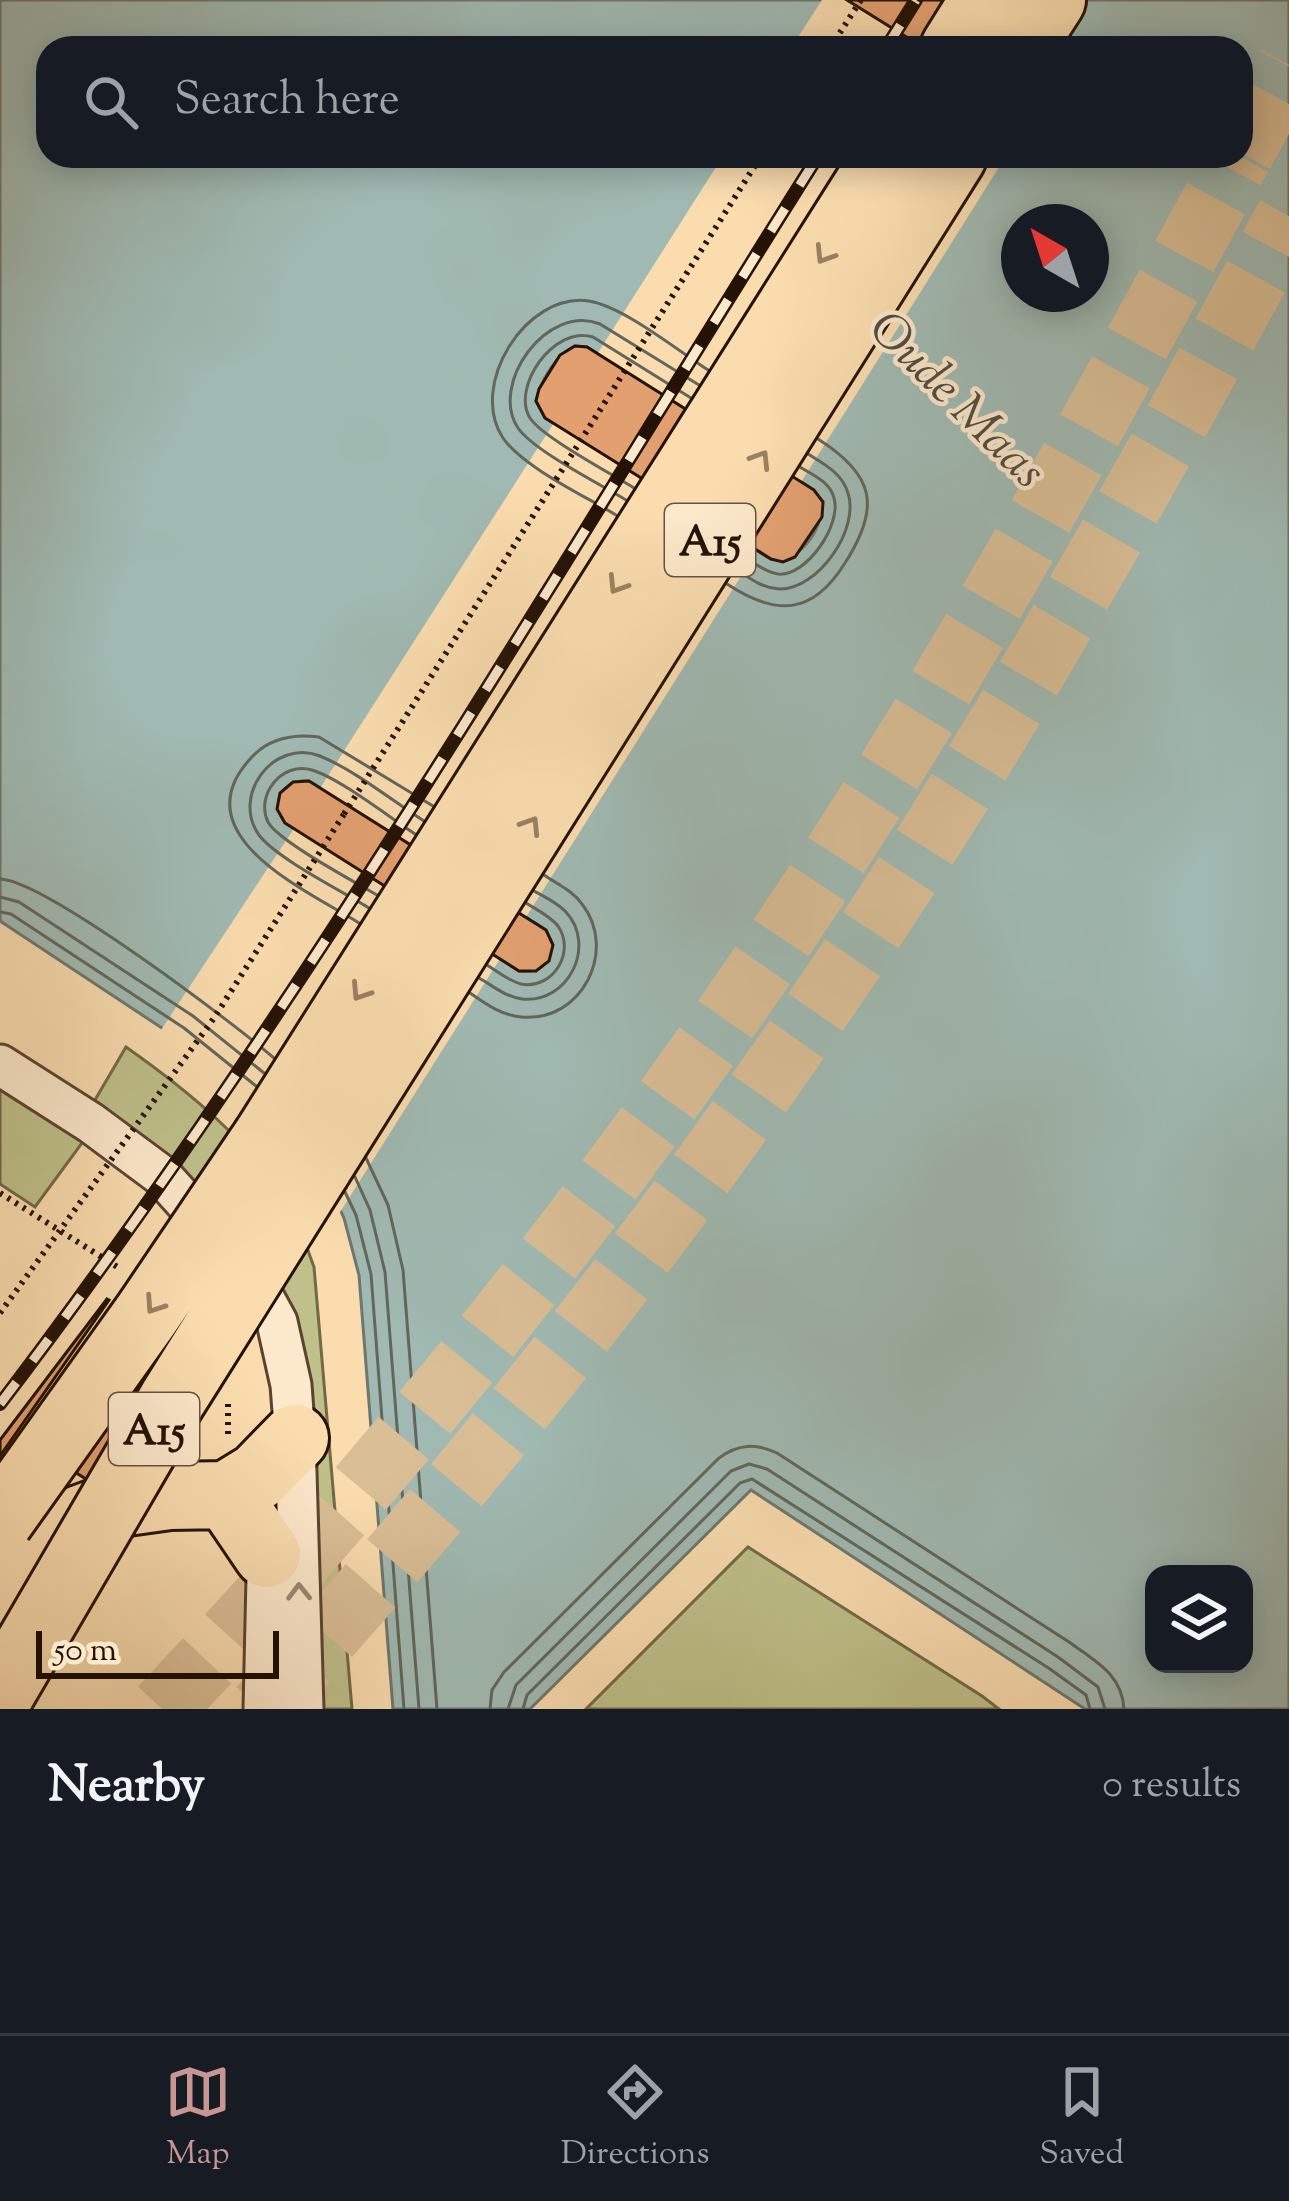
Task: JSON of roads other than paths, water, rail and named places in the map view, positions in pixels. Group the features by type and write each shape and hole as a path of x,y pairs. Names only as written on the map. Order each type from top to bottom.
{"highway":[{"path":"962,36 984,0"},
{"path":"1029,36 1052,0"},
{"name":"A15","path":"0,1520 266,1138 878,168"},
{"name":"A15","path":"0,1695 172,1400 945,168"},
{"name":"A15","path":"0,1609 56,1539 97,1510 170,1496 264,1466 267,1554"}],"street":[{"path":"0,1065 91,1123 185,1198 203,1224 253,1329 270,1423 264,1466 303,1709"},
{"path":"264,1709 267,1554"}],"water":[{"name":"Oude Maas","path":"0,0 847,0 905,36 36,36 36,168 1253,168 1253,36 998,36 940,0 1289,0 1289,1709 1085,1709 751,1490 530,1709 393,1709 359,1275 344,1218 322,1170 177,1038 0,921","holes":["575,346 587,347 814,490 819,500 818,525 804,547 794,555 771,559 545,418 536,401 550,369","309,781 546,930 551,946 548,960 536,969 519,971 285,823 278,807 281,793 292,784"]}],"tunnel":[{"path":"1253,131 1289,65"},
{"path":"162,1709 263,1600 457,1374 727,1017 937,694 1070,465 1232,168"},
{"path":"261,1709 412,1538 557,1361 696,1180 828,994 952,805 1068,611 1289,216"}],"railway":[{"path":"894,36 916,0"},
{"path":"0,1404 111,1254 322,946 811,168"}]}
